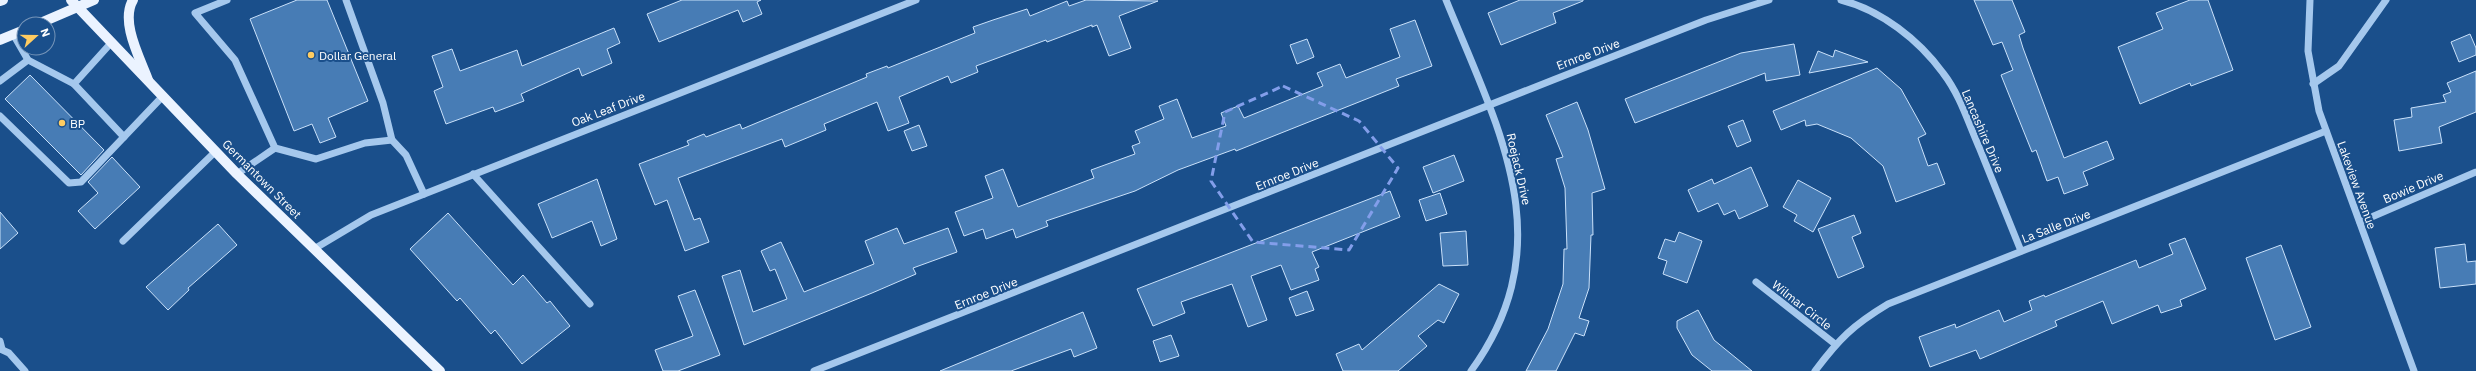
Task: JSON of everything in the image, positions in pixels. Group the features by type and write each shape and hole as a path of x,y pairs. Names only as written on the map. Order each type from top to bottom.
{"main road":[{"path":"52,16 75,3 94,0"},
{"path":"133,0 129,7 129,26 149,84"},
{"name":"Germantown Street","path":"75,3 162,98 215,152 440,371"},
{"path":"0,40 14,34"}],"street":[{"path":"227,0 195,14 235,60 275,148"},
{"path":"346,0 383,103 392,140 406,155 424,194"},
{"name":"Oak Leaf Drive","path":"314,249 352,224 424,194 916,0"},
{"name":"Roejack Drive","path":"1446,0 1489,106 1512,180 1517,206 1519,242 1509,300 1494,336 1471,371"},
{"name":"Ernroe Drive","path":"814,371 1706,20 1769,0"},
{"name":"Lancashire Drive","path":"1841,0 1866,10 1897,28 1923,49 1944,74 1960,102 2021,251"},
{"name":"Lakeview Avenue","path":"2310,0 2308,50 2313,84 2326,131 2414,371"},
{"path":"2313,84 2339,66 2386,0"},
{"path":"14,34 28,60 74,84 124,137"},
{"path":"74,84 112,43"},
{"path":"0,81 28,60"},
{"path":"0,116 69,183 81,182 162,98"},
{"name":"La Salle Drive","path":"1814,371 1835,344 1862,320 1888,304 2326,131"},
{"path":"237,174 275,148 316,159 365,142 392,140"},
{"path":"123,241 215,152"},
{"name":"Bowie Drive","path":"2360,222 2476,172"},
{"path":"473,174 590,304"},
{"name":"Wilmar Circle","path":"1756,282 1835,344"},
{"path":"0,341 1,349 9,353 26,371"}],"highlighted area":[{"path":"1283,86 1359,121 1398,168 1349,250 1253,242 1211,181 1225,112"}],"building":[{"path":"297,0 327,0 368,101 328,118 336,137 320,143 312,124 294,131 250,19"},
{"path":"682,0 761,0 757,2 762,14 743,22 738,10 659,42 647,14"},
{"path":"1086,0 1158,1 1119,16 1131,48 1109,56 1097,25 1092,27 1092,25 976,66 978,72 951,83 948,76 899,97 909,123 888,131 877,102 824,124 826,130 785,147 782,139 678,178 694,220 700,218 709,242 685,251 667,200 655,205 639,164 689,145 687,141 704,134 706,137 740,124 742,129 867,77 866,74 887,66 888,68 975,33 973,27 1027,9 1030,16 1067,1 1069,6"},
{"path":"1520,0 1583,1 1553,13 1556,23 1501,45 1488,13"},
{"path":"1974,0 2012,0 2025,32 2019,35 2023,48 2064,158 2107,141 2114,159 2083,172 2088,185 2064,194 2058,177 2047,181 2036,150 2032,152 2001,75 2013,70 2002,42 1993,45"},
{"path":"2190,0 2208,0 2233,70 2191,86 2190,83 2140,104 2118,47 2163,29 2156,13"},
{"path":"1415,20 1432,66 1396,79 1399,86 1236,151 1235,149 1178,170 1135,191 1046,221 1048,226 1016,238 1013,229 986,239 983,229 964,236 955,212 993,198 985,176 1003,169 1018,207 1094,178 1091,170 1135,154 1132,146 1140,143 1135,131 1164,119 1159,106 1177,99 1192,138 1226,126 1221,113 1238,106 1244,118 1323,86 1317,73 1340,64 1346,78 1400,57 1390,29"},
{"path":"614,28 620,43 607,49 612,63 582,76 579,68 521,94 524,101 495,112 493,107 446,124 434,91 443,87 432,56 452,49 460,71 517,50 522,66"},
{"path":"2470,34 2476,48 2476,55 2459,62 2451,42"},
{"path":"1307,39 1314,57 1297,64 1290,45"},
{"path":"1794,44 1800,75 1766,81 1765,73 1635,123 1625,99 1741,53"},
{"path":"1835,50 1868,62 1809,73 1818,51 1833,57"},
{"path":"1877,68 1901,89 1926,134 1918,138 1928,166 1937,163 1945,184 1896,202 1883,166 1851,138 1817,124 1806,126 1805,120 1781,130 1773,111"},
{"path":"2476,71 2476,112 2439,127 2442,143 2399,151 2394,120 2412,117 2411,108 2446,102 2443,95 2451,92 2447,83"},
{"path":"30,75 104,150 81,175 5,99"},
{"path":"1577,102 1588,130 1605,189 1592,193 1593,235 1591,235 1589,288 1579,318 1589,321 1584,336 1575,333 1556,371 1526,371 1548,329 1563,284 1564,249 1567,249 1565,188 1556,159 1563,157 1546,115"},
{"path":"1743,120 1751,141 1737,147 1728,126"},
{"path":"919,125 927,146 912,151 904,131"},
{"path":"1454,155 1464,181 1433,193 1423,167"},
{"path":"112,157 140,187 95,229 78,211 98,193 88,182"},
{"path":"1751,167 1768,206 1739,219 1735,210 1724,215 1718,203 1698,212 1688,190 1712,179 1714,184"},
{"path":"597,179 617,239 601,246 592,221 552,238 538,204"},
{"path":"1798,180 1831,198 1813,232 1794,221 1797,215 1783,207"},
{"path":"1390,191 1400,217 1312,252 1319,267 1315,269 1319,280 1291,290 1281,265 1251,276 1267,320 1248,327 1232,284 1181,302 1185,313 1153,326 1137,289"},
{"path":"1440,193 1447,214 1426,221 1419,200"},
{"path":"0,212 18,233 0,249"},
{"path":"448,213 513,285 523,275 547,303 550,301 570,326 522,364 495,330 491,334 460,298 457,301 410,249"},
{"path":"1854,215 1861,233 1852,237 1864,267 1838,278 1818,229"},
{"path":"218,224 237,245 188,288 189,290 168,310 146,287"},
{"path":"897,228 904,244 948,228 957,252 913,268 916,274 744,345 722,276 740,270 753,312 787,299 775,269 770,271 761,251 781,242 804,292 874,264 865,241"},
{"path":"1466,231 1468,265 1443,266 1440,233"},
{"path":"1679,232 1702,241 1687,283 1663,274 1667,261 1658,258 1665,239 1675,242"},
{"path":"2185,238 2206,289 2180,300 2182,306 2161,313 2158,305 2112,324 2103,301 2055,321 2057,326 1980,359 1976,350 1930,367 1919,337 1955,324 1956,328 1999,310 2004,322 2032,310 2029,301 2044,295 2045,297 2136,260 2139,268 2173,254 2169,244"},
{"path":"2465,244 2467,262 2476,261 2476,284 2440,288 2435,248"},
{"path":"2281,245 2311,327 2275,340 2246,258"},
{"path":"1439,284 1459,294 1444,323 1438,320 1418,336 1427,346 1398,371 1343,371 1336,354 1359,344 1362,350"},
{"path":"695,290 720,355 678,371 663,371 655,350 693,336 678,296"},
{"path":"1307,291 1314,310 1296,316 1289,298"},
{"path":"1698,310 1714,340 1752,371 1712,371 1692,355 1677,328 1677,321"},
{"path":"1083,312 1097,348 1074,357 1071,349 1011,371 940,371"},
{"path":"1171,335 1179,356 1160,362 1153,341"}],"place":[{"name":"Dollar General","path":"311,55"},
{"name":"BP","path":"62,123"}]}
